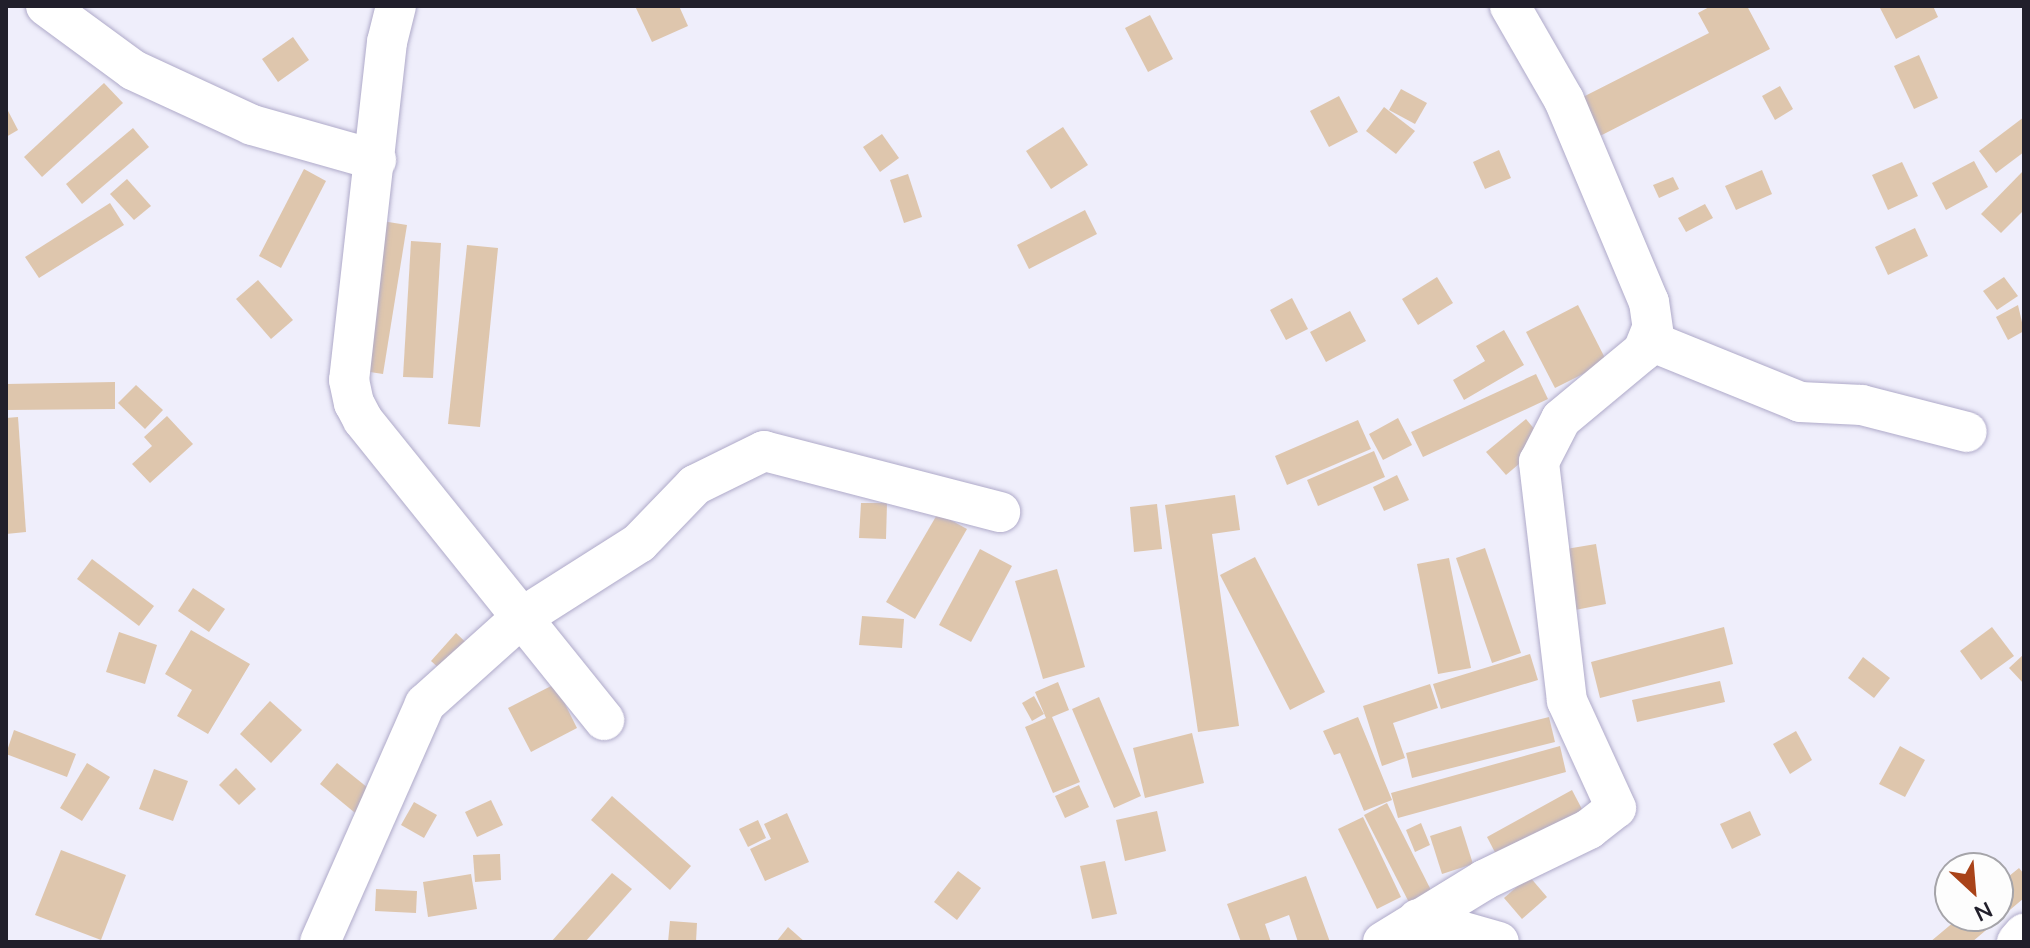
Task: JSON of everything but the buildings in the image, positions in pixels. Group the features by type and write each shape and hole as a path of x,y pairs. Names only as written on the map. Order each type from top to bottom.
{"street":[{"path":"46,6 133,70 252,125 376,160"},
{"path":"396,6 349,380 354,403 604,720"},
{"path":"1510,6 1564,100 1649,302 1655,343 1800,402 1862,405 1967,432"},
{"path":"1383,942 1418,919 1589,829 1616,808 1567,701 1539,462 1561,419 1643,351 1652,329"},
{"path":"320,942 425,704 521,618 639,543 695,485 764,451 1000,512"},
{"path":"1418,919 1499,942"},
{"path":"2017,942 2024,934"}]}
